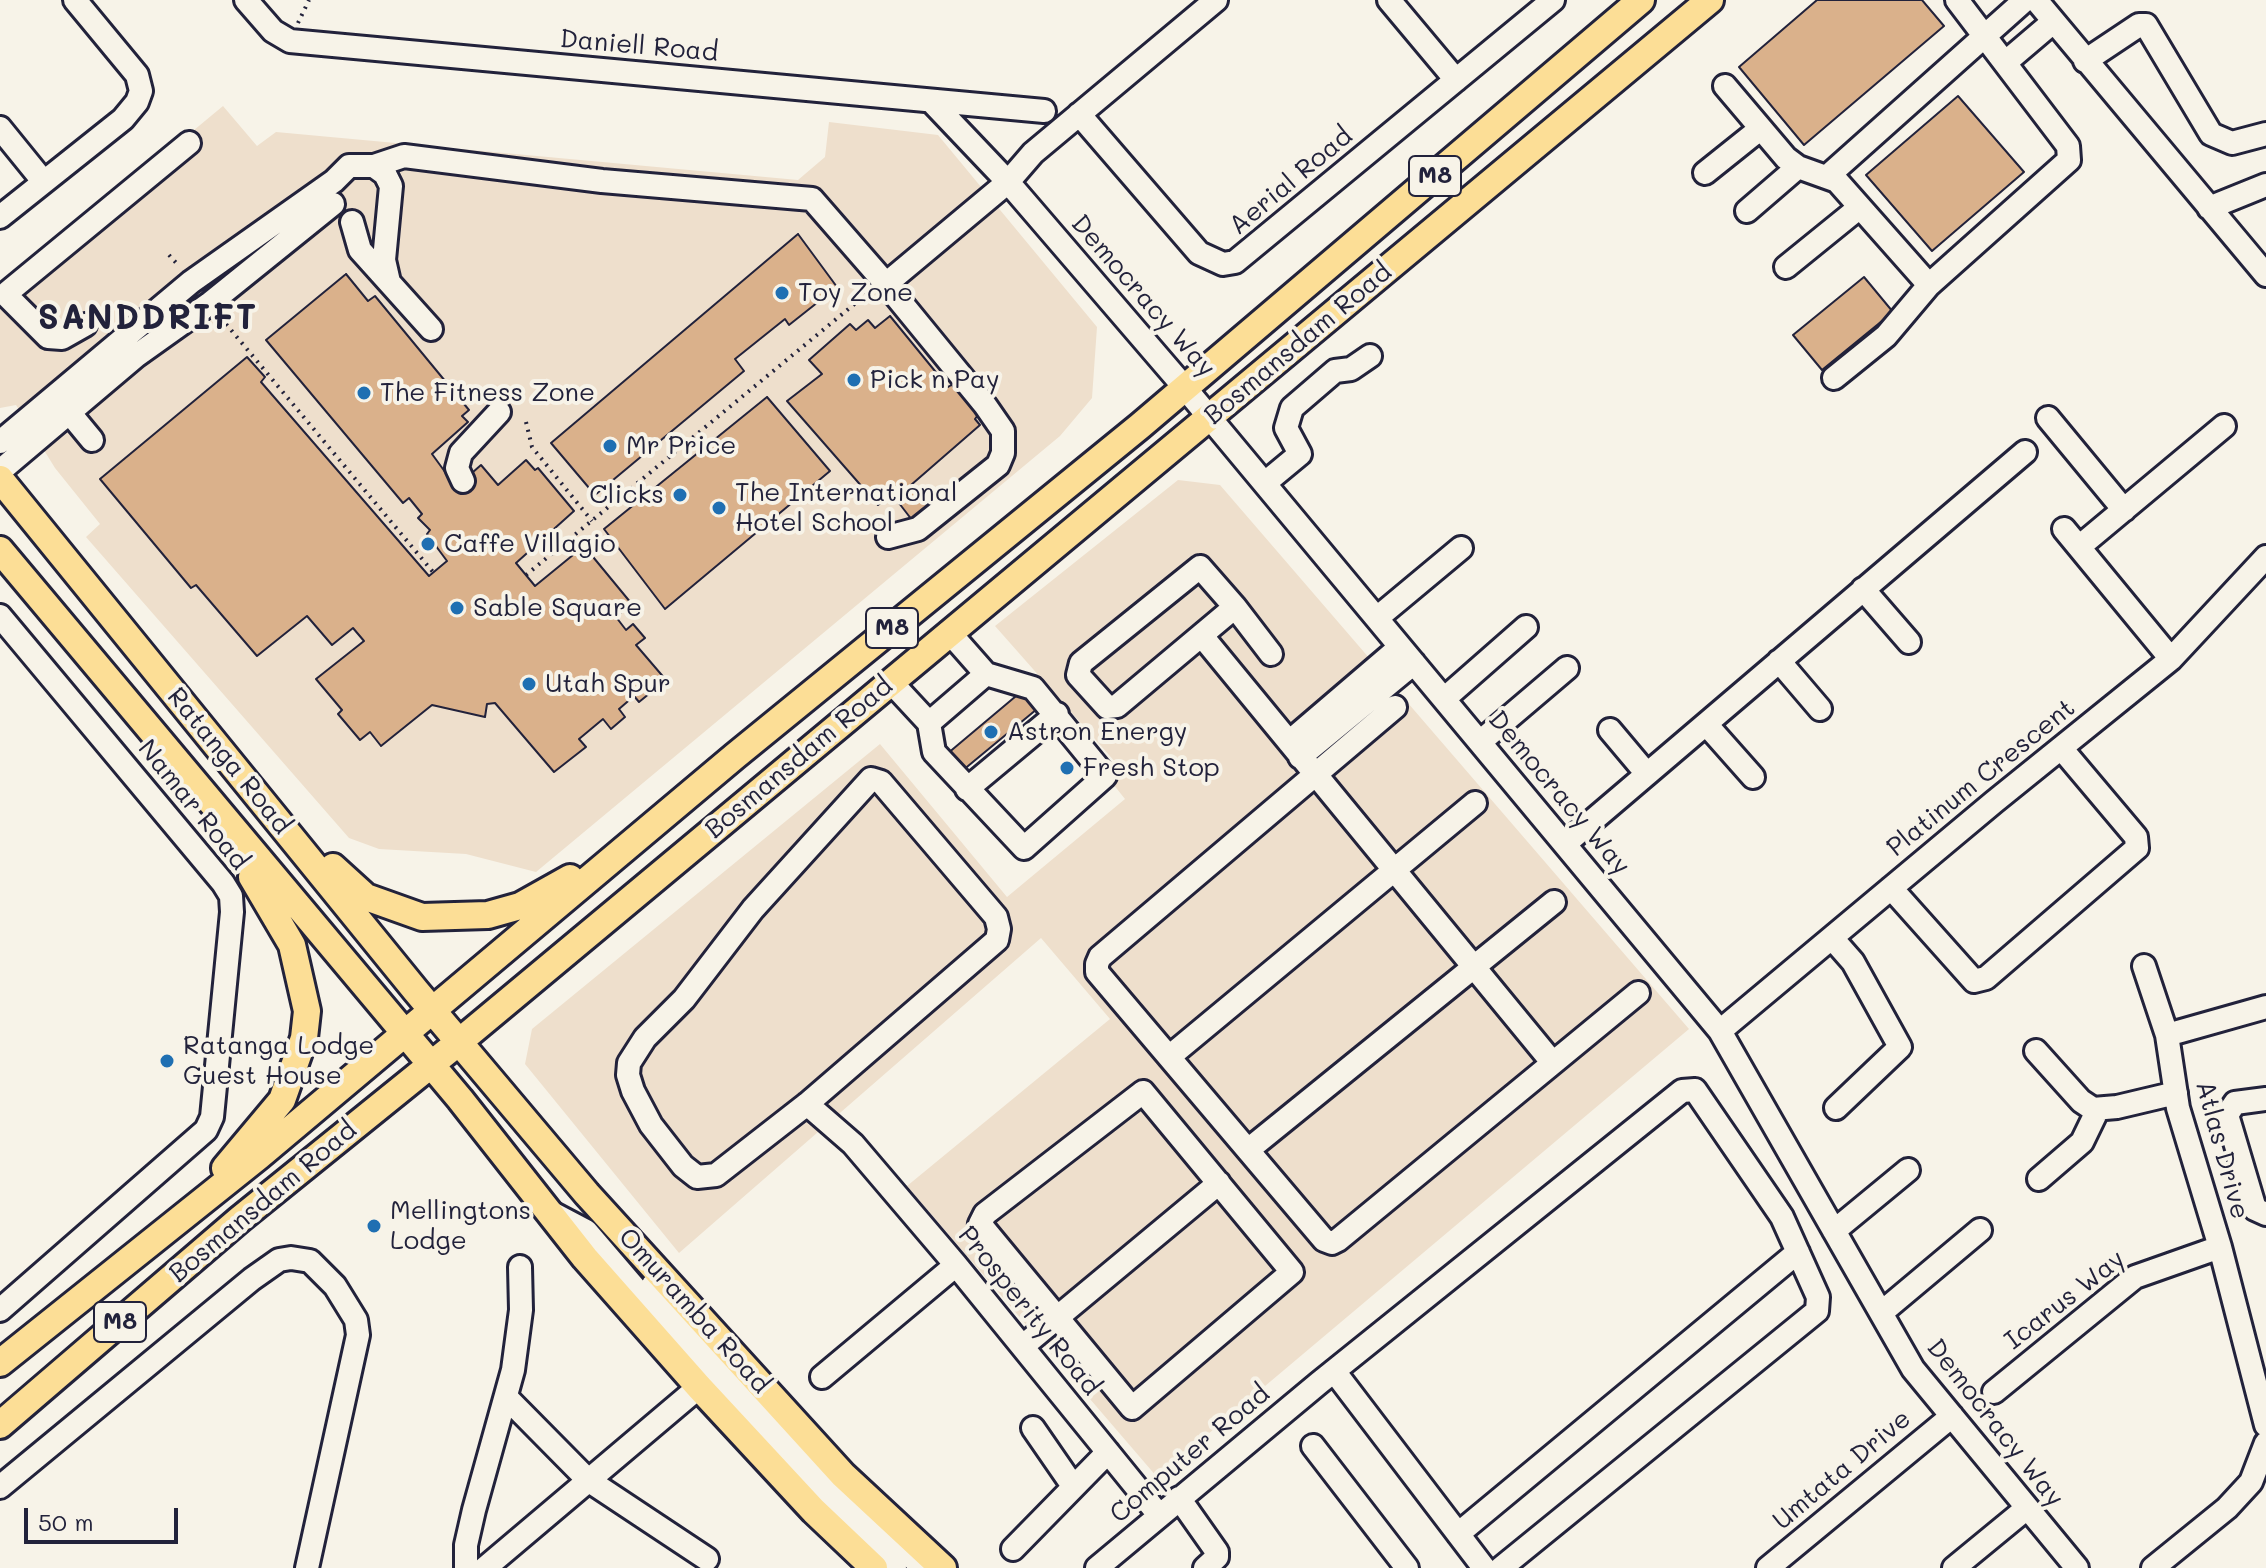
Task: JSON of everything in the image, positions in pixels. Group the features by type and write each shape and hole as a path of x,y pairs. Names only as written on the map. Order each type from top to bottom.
{"main road":[{"name":"Bosmansdam Road","path":"0,1363 404,1035 639,837 1185,388 1641,0"},
{"name":"Bosmansdam Road","path":"0,1425 240,1219 459,1042 1710,0"},
{"name":"Ratanga Road","path":"0,479 459,1042"},
{"name":"Ratanga Road","path":"0,550 430,1065"},
{"path":"205,732 249,766 352,887 366,897 422,917 488,915 520,906 639,837"},
{"path":"174,760 275,910 300,970 307,1011 304,1038 282,1100 177,1221"},
{"name":"Omuramba Road","path":"459,1042 587,1194 843,1475 943,1568"},
{"name":"Omuramba Road","path":"430,1065 585,1258 814,1511 874,1568"}],"street":[{"path":"0,217 123,119 137,102 141,91 137,75 75,0"},
{"name":"Daniell Road","path":"246,0 273,31 290,41 1044,111"},
{"path":"886,284 1008,182 1033,153 1216,0"},
{"path":"1389,0 1456,80"},
{"name":"Aerial Road","path":"1079,114 1199,253 1223,264 1246,256 1553,0"},
{"path":"1834,378 1895,327 1929,285 2069,160 2068,146 1957,0"},
{"path":"1829,175 2025,0"},
{"path":"2036,0 2266,275"},
{"path":"2006,62 2053,22"},
{"path":"2085,61 2139,25 2146,25 2211,134 2232,143 2266,134"},
{"path":"1725,86 1778,150 1798,167 1829,175 1929,285"},
{"name":"Democracy Way","path":"932,102 1008,182 1210,417 1720,1031 1913,1369 2077,1568"},
{"path":"0,128 43,181"},
{"path":"1705,173 1760,129"},
{"path":"85,325 62,338 48,337 8,297 8,292 189,143"},
{"path":"0,471 62,404 191,282 333,193 349,166 374,166 404,156 602,181 812,199 886,284 1003,431 998,465 918,529 888,537"},
{"path":"391,186 423,159"},
{"path":"374,166 385,174 391,186 384,260 389,282"},
{"path":"1747,211 1798,167"},
{"path":"2209,208 2266,185"},
{"path":"333,193 337,212 352,222 364,225 377,221 387,211"},
{"path":"1786,267 1860,207"},
{"path":"352,222 360,250 431,329"},
{"path":"1265,483 1300,454 1286,428 1292,408 1335,371 1351,369 1370,356"},
{"path":"62,404 92,440"},
{"path":"0,442 62,404"},
{"path":"463,481 457,468 461,453 499,412"},
{"path":"2048,418 2124,510"},
{"path":"2079,547 2224,426"},
{"path":"1565,844 2025,452"},
{"path":"2064,529 2171,659"},
{"path":"1377,618 1461,548"},
{"name":"Platinum Crescent","path":"1720,1031 2171,659 2266,557"},
{"path":"1235,607 1115,708 1107,707 1078,675 1081,663 1195,568 1203,569 1235,607 1271,654"},
{"path":"1863,589 1909,642"},
{"name":"Namar Road","path":"0,616 223,883 231,896 232,912 212,1117 206,1130 0,1310"},
{"path":"1444,699 1526,627"},
{"path":"891,682 929,723 934,752 1020,847 1026,847 1105,779 1104,771 1057,714 1027,684 986,674 949,632"},
{"path":"1202,636 1552,1062"},
{"path":"1295,750 1407,655"},
{"path":"1779,661 1820,709"},
{"path":"1480,742 1567,668"},
{"path":"929,723 986,674"},
{"path":"1395,707 1317,777 1100,957 1097,972 1324,1240 1332,1243 1638,993"},
{"path":"967,789 1057,714"},
{"path":"1706,724 1753,777"},
{"path":"1610,730 1647,774"},
{"path":"1891,888 1974,981 1986,978 2137,848 2136,837 2061,748"},
{"path":"875,779 996,917 998,934 991,946 807,1104 716,1175 697,1177 683,1166 651,1125 633,1091 628,1075 629,1063 645,1038 684,999 753,909 865,783 875,779"},
{"path":"1169,1057 1475,803"},
{"path":"1248,1150 1554,902"},
{"path":"1832,938 1853,962 1900,1047 1836,1108"},
{"name":"Atlas Drive","path":"2144,966 2167,1035 2176,1093 2266,1425"},
{"path":"2167,1035 2266,1007"},
{"path":"2036,1051 2081,1101 2098,1109 2176,1093"},
{"name":"Computer Road","path":"1102,1566 1179,1498 1682,1091 1698,1093 1782,1217 1798,1252"},
{"path":"1140,1092 1147,1095 1219,1183 1291,1268 1291,1276 1136,1407 1126,1404 980,1224 985,1214 1140,1092"},
{"path":"2266,1099 2235,1103 2227,1115 2255,1209 2266,1214"},
{"name":"Prosperity Road","path":"807,1104 853,1144 1023,1346 1159,1515"},
{"path":"2039,1179 2082,1142 2098,1109"},
{"path":"1834,1231 1908,1170"},
{"path":"1023,1346 1219,1183"},
{"path":"587,1194 653,1286 797,1446 923,1568"},
{"path":"550,1212 586,1231 710,1376 895,1568"},
{"path":"1881,1313 1980,1230"},
{"name":"Icarus Way","path":"1994,1392 2135,1277 2220,1247"},
{"path":"1458,1534 1798,1252 1818,1297 1814,1316 1501,1568"},
{"path":"0,1487 252,1279 279,1260 310,1261 335,1286 356,1320 358,1335 307,1568"},
{"path":"822,1377 956,1265"},
{"path":"466,1568 466,1545 474,1510 508,1399 521,1310 520,1267"},
{"path":"1327,1377 1484,1568"},
{"path":"485,1568 699,1387"},
{"path":"508,1399 588,1480 707,1559"},
{"name":"Umtata Drive","path":"1768,1568 1952,1416"},
{"path":"1033,1428 1073,1486"},
{"path":"2153,1568 2227,1508 2243,1491 2251,1482 2266,1443"},
{"path":"1313,1446 1407,1568"},
{"path":"1013,1549 1108,1452"},
{"path":"1179,1498 1217,1552 1217,1557 1205,1568"},
{"path":"1954,1568 2027,1508"}],"path":[{"path":"526,575 868,293 886,284"},
{"path":"231,330 433,572"},
{"path":"526,422 532,447 592,521"}],"shaded area":[{"name":"Sable Square","path":"223,106 257,146 276,132 798,180 825,157 829,122 938,135 1097,327 1092,398 1060,436 536,872 466,854 379,849 349,838 86,537 100,524 55,468 16,405 0,408 0,291"},
{"path":"1178,480 1220,485 1689,1029 1157,1477 907,1186 1110,1019 1041,938 679,1253 525,1064 532,1029 880,744 1007,897 1125,799 1113,784 1124,772 995,626"}],"building":[{"path":"1817,0 1922,0 1944,26 1804,145 1739,67"},
{"path":"1958,96 2024,172 1932,251 1866,175"},
{"path":"798,234 837,287 789,325 785,319 735,359 744,371 595,495 551,443"},
{"path":"346,274 368,301 375,296 469,410 462,416 468,422 432,454 456,487 481,465 498,485 526,460 535,470 538,468 574,511 516,563 535,586 584,546 631,603 616,617 626,630 633,624 645,638 636,645 666,680 639,702 634,696 619,709 625,717 611,729 603,719 579,739 586,747 554,772 495,703 487,704 485,717 432,705 381,746 370,732 360,740 338,714 342,710 316,679 364,641 353,628 332,645 307,616 257,656 196,585 191,588 100,479 247,357 265,377 261,382 429,576 447,561 427,534 430,530 418,518 422,514 409,498 403,503 266,340"},
{"path":"1864,277 1893,312 1822,370 1793,335"},
{"path":"890,316 948,387 953,384 978,415 975,419 980,425 911,485 929,507 912,520 892,494 878,505 787,401 822,374 809,360 850,324 856,330 868,320 875,328"},
{"path":"767,397 830,471 665,609 604,529"},
{"path":"1022,691 1037,709 962,771 947,754"}],"place":[{"name":"Toy Zone","path":"782,293"},
{"name":"Pick n Pay","path":"854,380"},
{"name":"The Fitness Zone","path":"364,393"},
{"name":"Mr Price","path":"610,446"},
{"name":"Clicks","path":"680,495"},
{"name":"The International Hotel School","path":"719,508"},
{"name":"Caffe Villagio","path":"428,544"},
{"name":"Sable Square","path":"457,608"},
{"name":"Utah Spur","path":"529,684"},
{"name":"Astron Energy","path":"991,732"},
{"name":"Fresh Stop","path":"1067,768"},
{"name":"Ratanga Lodge Guest House","path":"167,1061"},
{"name":"Mellingtons Lodge","path":"374,1226"}],"district":[{"name":"SANDDRIFT","path":"148,319"}]}
